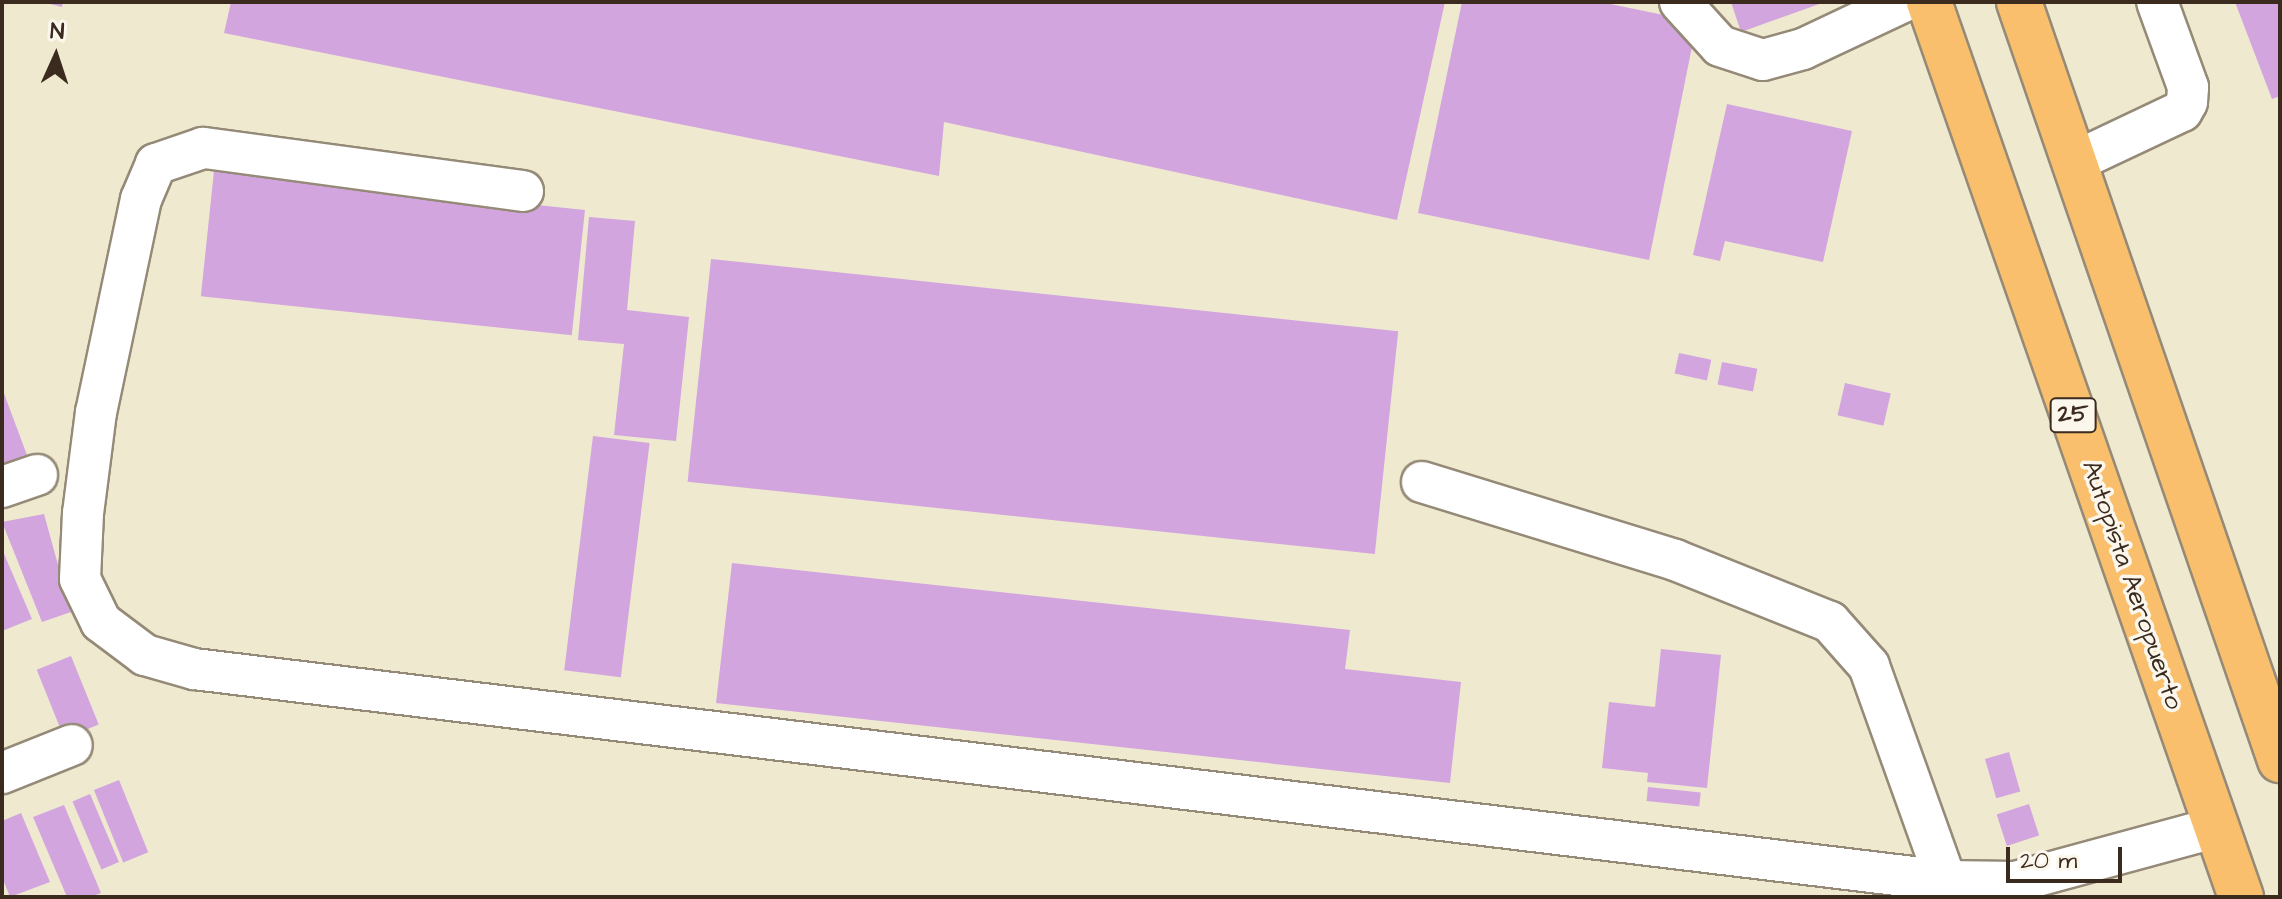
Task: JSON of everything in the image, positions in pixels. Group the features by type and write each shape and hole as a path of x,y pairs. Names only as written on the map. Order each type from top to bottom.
{"highway":[{"name":"Autopista Aeropuerto","path":"1929,2 2241,897"},
{"path":"2019,2 2280,760"}],"street":[{"path":"1680,2 1720,46 1775,60 1903,2"},
{"path":"2074,162 2182,111 2187,102 2188,87 2157,2"},
{"path":"523,191 203,148 156,164 141,199 96,412 83,513 80,579 101,622 145,655 194,669 1946,881 2015,882 2217,827"},
{"path":"1422,482 1675,560 1830,622 1869,666 1946,881"},
{"path":"2,773 72,745"}],"building":[{"path":"42,2 63,2 62,7"},
{"path":"231,2 1445,2 1397,220 944,122 939,176 224,33"},
{"path":"1462,2 1601,2 1697,22 1649,260 1418,213"},
{"path":"1731,2 1825,2 1741,32"},
{"path":"2235,2 2280,2 2280,96 2272,99"},
{"path":"1727,104 1852,131 1823,262 1725,241 1720,261 1693,255"},
{"path":"214,171 585,210 572,335 201,296"},
{"path":"589,217 635,221 627,310 689,317 676,441 614,435 624,344 578,340"},
{"path":"711,259 1398,331 1375,554 688,482"},
{"path":"1679,353 1711,360 1707,380 1675,374"},
{"path":"1722,362 1757,369 1753,391 1718,385"},
{"path":"1845,383 1891,394 1883,426 1838,415"},
{"path":"2,388 31,466 2,476"},
{"path":"593,436 650,443 621,677 564,670"},
{"path":"44,514 71,612 42,622 2,522"},
{"path":"2,549 32,619 2,631"},
{"path":"732,563 1350,630 1345,669 1461,682 1450,783 716,703"},
{"path":"1661,649 1721,655 1707,788 1647,782 1648,773 1602,768 1609,702 1655,707"},
{"path":"71,656 99,725 64,738 37,670"},
{"path":"2009,752 2020,791 1996,798 1985,759"},
{"path":"119,780 148,852 123,862 94,790"},
{"path":"1648,787 1701,793 1699,806 1647,801"},
{"path":"90,794 119,862 101,870 73,801"},
{"path":"2029,804 2039,835 2007,846 1997,815"},
{"path":"64,805 101,893 90,897 67,897 33,817"},
{"path":"21,813 50,882 10,897 2,877 2,821"}]}
